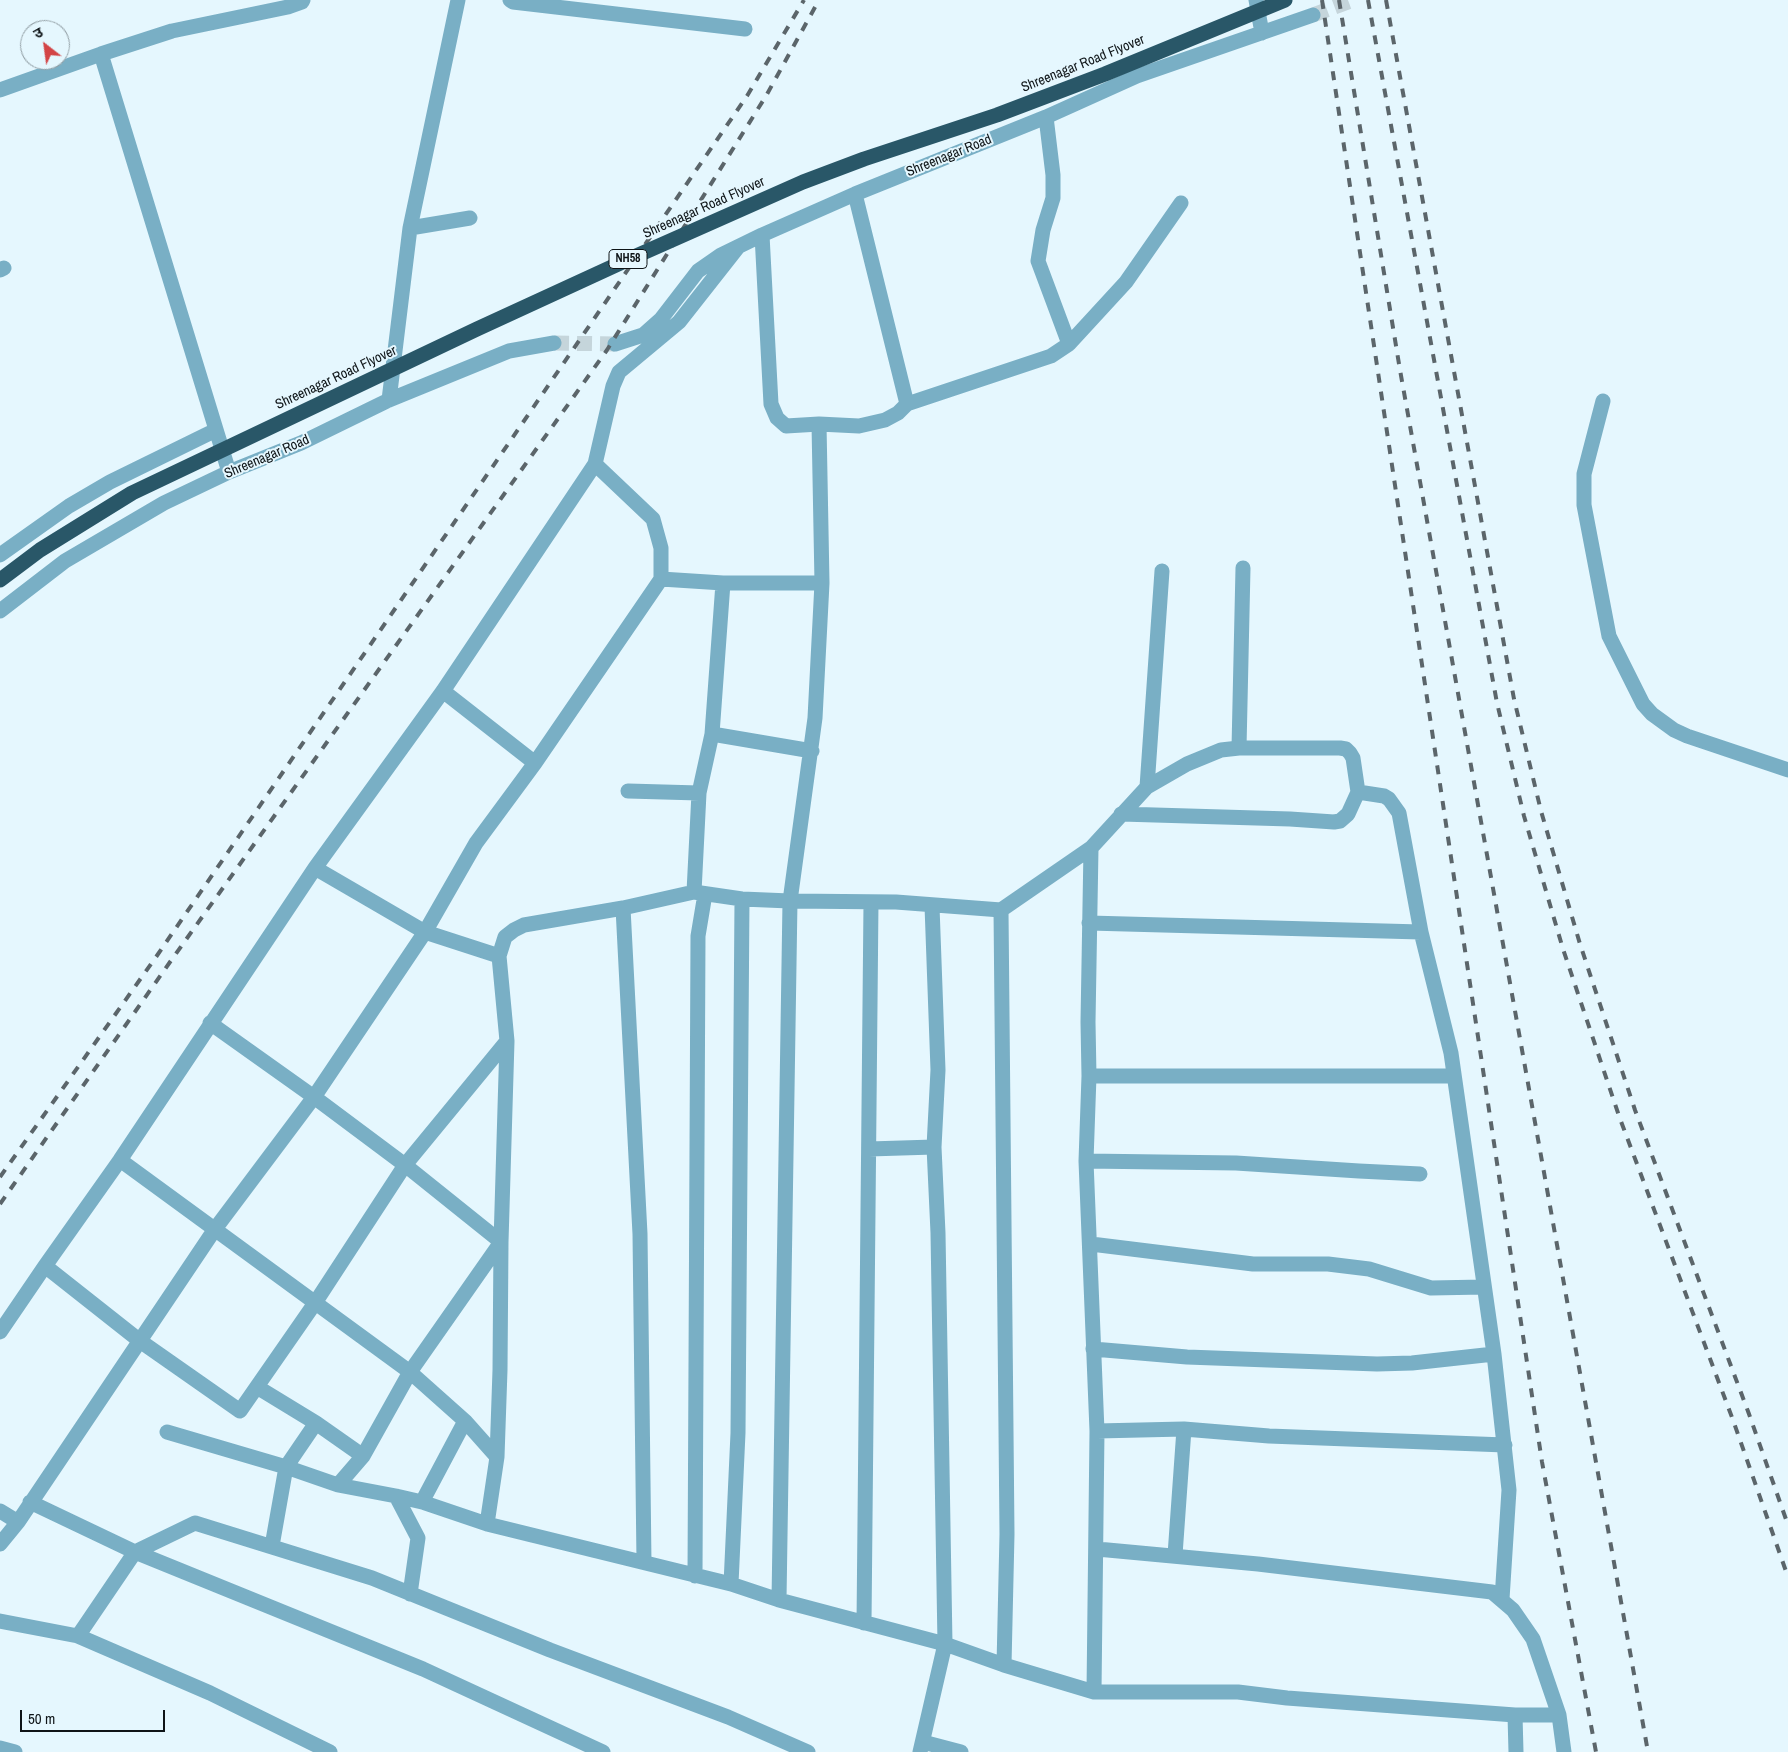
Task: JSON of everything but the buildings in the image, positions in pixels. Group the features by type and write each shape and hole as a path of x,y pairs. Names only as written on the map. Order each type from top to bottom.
{"highway":[{"name":"Shreenagar Road Flyover","path":"0,580 40,550 132,493 476,329 627,260 803,182 864,159 1024,105 1285,0"}],"street":[{"path":"0,90 172,31 288,7 303,0"},
{"path":"510,0 513,2 745,28"},
{"path":"1256,0 1262,33"},
{"path":"389,400 410,228 456,2"},
{"name":"Shreenagar Road","path":"615,344 643,335 661,319 698,271 721,255 762,235 855,194 1046,117 1137,76 1313,15"},
{"path":"101,54 229,472"},
{"path":"1046,117 1053,175 1053,198 1043,230 1038,261 1069,344"},
{"path":"855,194 907,404"},
{"path":"762,235 771,404 777,418 786,426 819,424 859,426 884,420 898,413 907,404 1051,356 1069,344 1126,282 1181,203"},
{"path":"410,228 470,218"},
{"path":"0,1332 44,1266 120,1160 315,868 443,691 596,464 613,386 619,372 679,322 738,247"},
{"name":"Shreenagar Road","path":"0,611 65,561 164,503 229,472 301,443 389,400 509,351 554,343"},
{"path":"1602,401 1584,474 1584,505 1609,636 1643,704 1652,714 1674,730 1687,736 1788,770"},
{"path":"779,1600 790,901 815,718 822,583 819,424"},
{"path":"0,555 69,506 110,482 216,430"},
{"path":"0,1544 18,1522 216,1229 314,1097 425,932 476,843 535,763 661,579 661,548 653,519 596,464"},
{"path":"1239,748 1243,568"},
{"path":"1147,787 1162,571"},
{"path":"661,579 723,583 822,583"},
{"path":"695,1576 699,793 712,734 723,583"},
{"path":"443,691 535,763"},
{"path":"712,734 812,751"},
{"path":"486,1524 497,1457 507,1041 499,956 505,937 524,925 699,893 742,899 896,902 1000,910 1091,848 1121,814 1147,787 1187,764 1221,750 1239,748 1346,749 1353,758 1358,792 1348,814 1334,822 1121,814"},
{"path":"628,791 699,793"},
{"path":"1358,792 1384,796 1390,799 1399,813 1421,932 1451,1053 1494,1354 1505,1445 1509,1490 1502,1599"},
{"path":"1091,848 1089,1076 1086,1161 1098,1431 1094,1692"},
{"path":"315,868 425,932 499,956"},
{"path":"731,1584 738,1433 742,899"},
{"path":"864,1623 870,902"},
{"path":"932,906 938,1070 934,1147 938,1233 945,1644 921,1747 961,1752"},
{"path":"623,908 640,1234 644,1562"},
{"path":"1000,910 1007,1534 1004,1665"},
{"path":"1089,923 1421,932"},
{"path":"210,1023 405,1165 501,1242"},
{"path":"44,1266 140,1341 240,1411 316,1303 405,1165 507,1041"},
{"path":"1089,1076 1453,1076"},
{"path":"869,1149 934,1147"},
{"path":"120,1160 410,1372 465,1422 497,1457"},
{"path":"1086,1161 1236,1163 1360,1172 1420,1174"},
{"path":"338,1485 363,1456 410,1372 501,1242"},
{"path":"1090,1244 1253,1264 1328,1264 1369,1269 1431,1288 1484,1287"},
{"path":"1093,1349 1187,1357 1377,1364 1412,1363 1494,1354"},
{"path":"257,1387 316,1423 363,1456"},
{"path":"422,1502 465,1422"},
{"path":"272,1546 286,1466 316,1423"},
{"path":"1098,1431 1184,1429 1268,1436 1505,1445"},
{"path":"1175,1555 1184,1429"},
{"path":"167,1432 286,1466 338,1485 422,1502 486,1524 731,1584 779,1600 945,1644 1004,1665 1094,1692 1238,1692 1287,1698 1515,1715 1559,1715"},
{"path":"396,1496 418,1538 410,1594"},
{"path":"30,1502 135,1552 423,1669 603,1752"},
{"path":"0,1511 18,1522"},
{"path":"78,1636 135,1552 195,1523 372,1578 550,1650 728,1717 785,1747 808,1752"},
{"path":"1097,1548 1175,1555 1492,1592 1513,1610 1533,1639 1559,1715 1564,1752"},
{"path":"0,1621 78,1636 210,1693 327,1751"},
{"path":"1515,1715 1516,1752"}],"tunnel":[{"path":"1313,15 1353,0"},
{"path":"554,343 615,344"}],"railway":[{"path":"0,1177 156,957 747,96 804,0"},
{"path":"0,1204 170,962 607,350 766,96 819,0"},
{"path":"1322,0 1542,1462 1596,1752"},
{"path":"1339,0 1400,370 1648,1752"},
{"path":"1368,0 1497,703 1524,816 1563,949 1619,1116 1733,1420 1788,1577"},
{"path":"1386,0 1514,699 1541,811 1580,944 1635,1110 1749,1414 1788,1525"}]}
